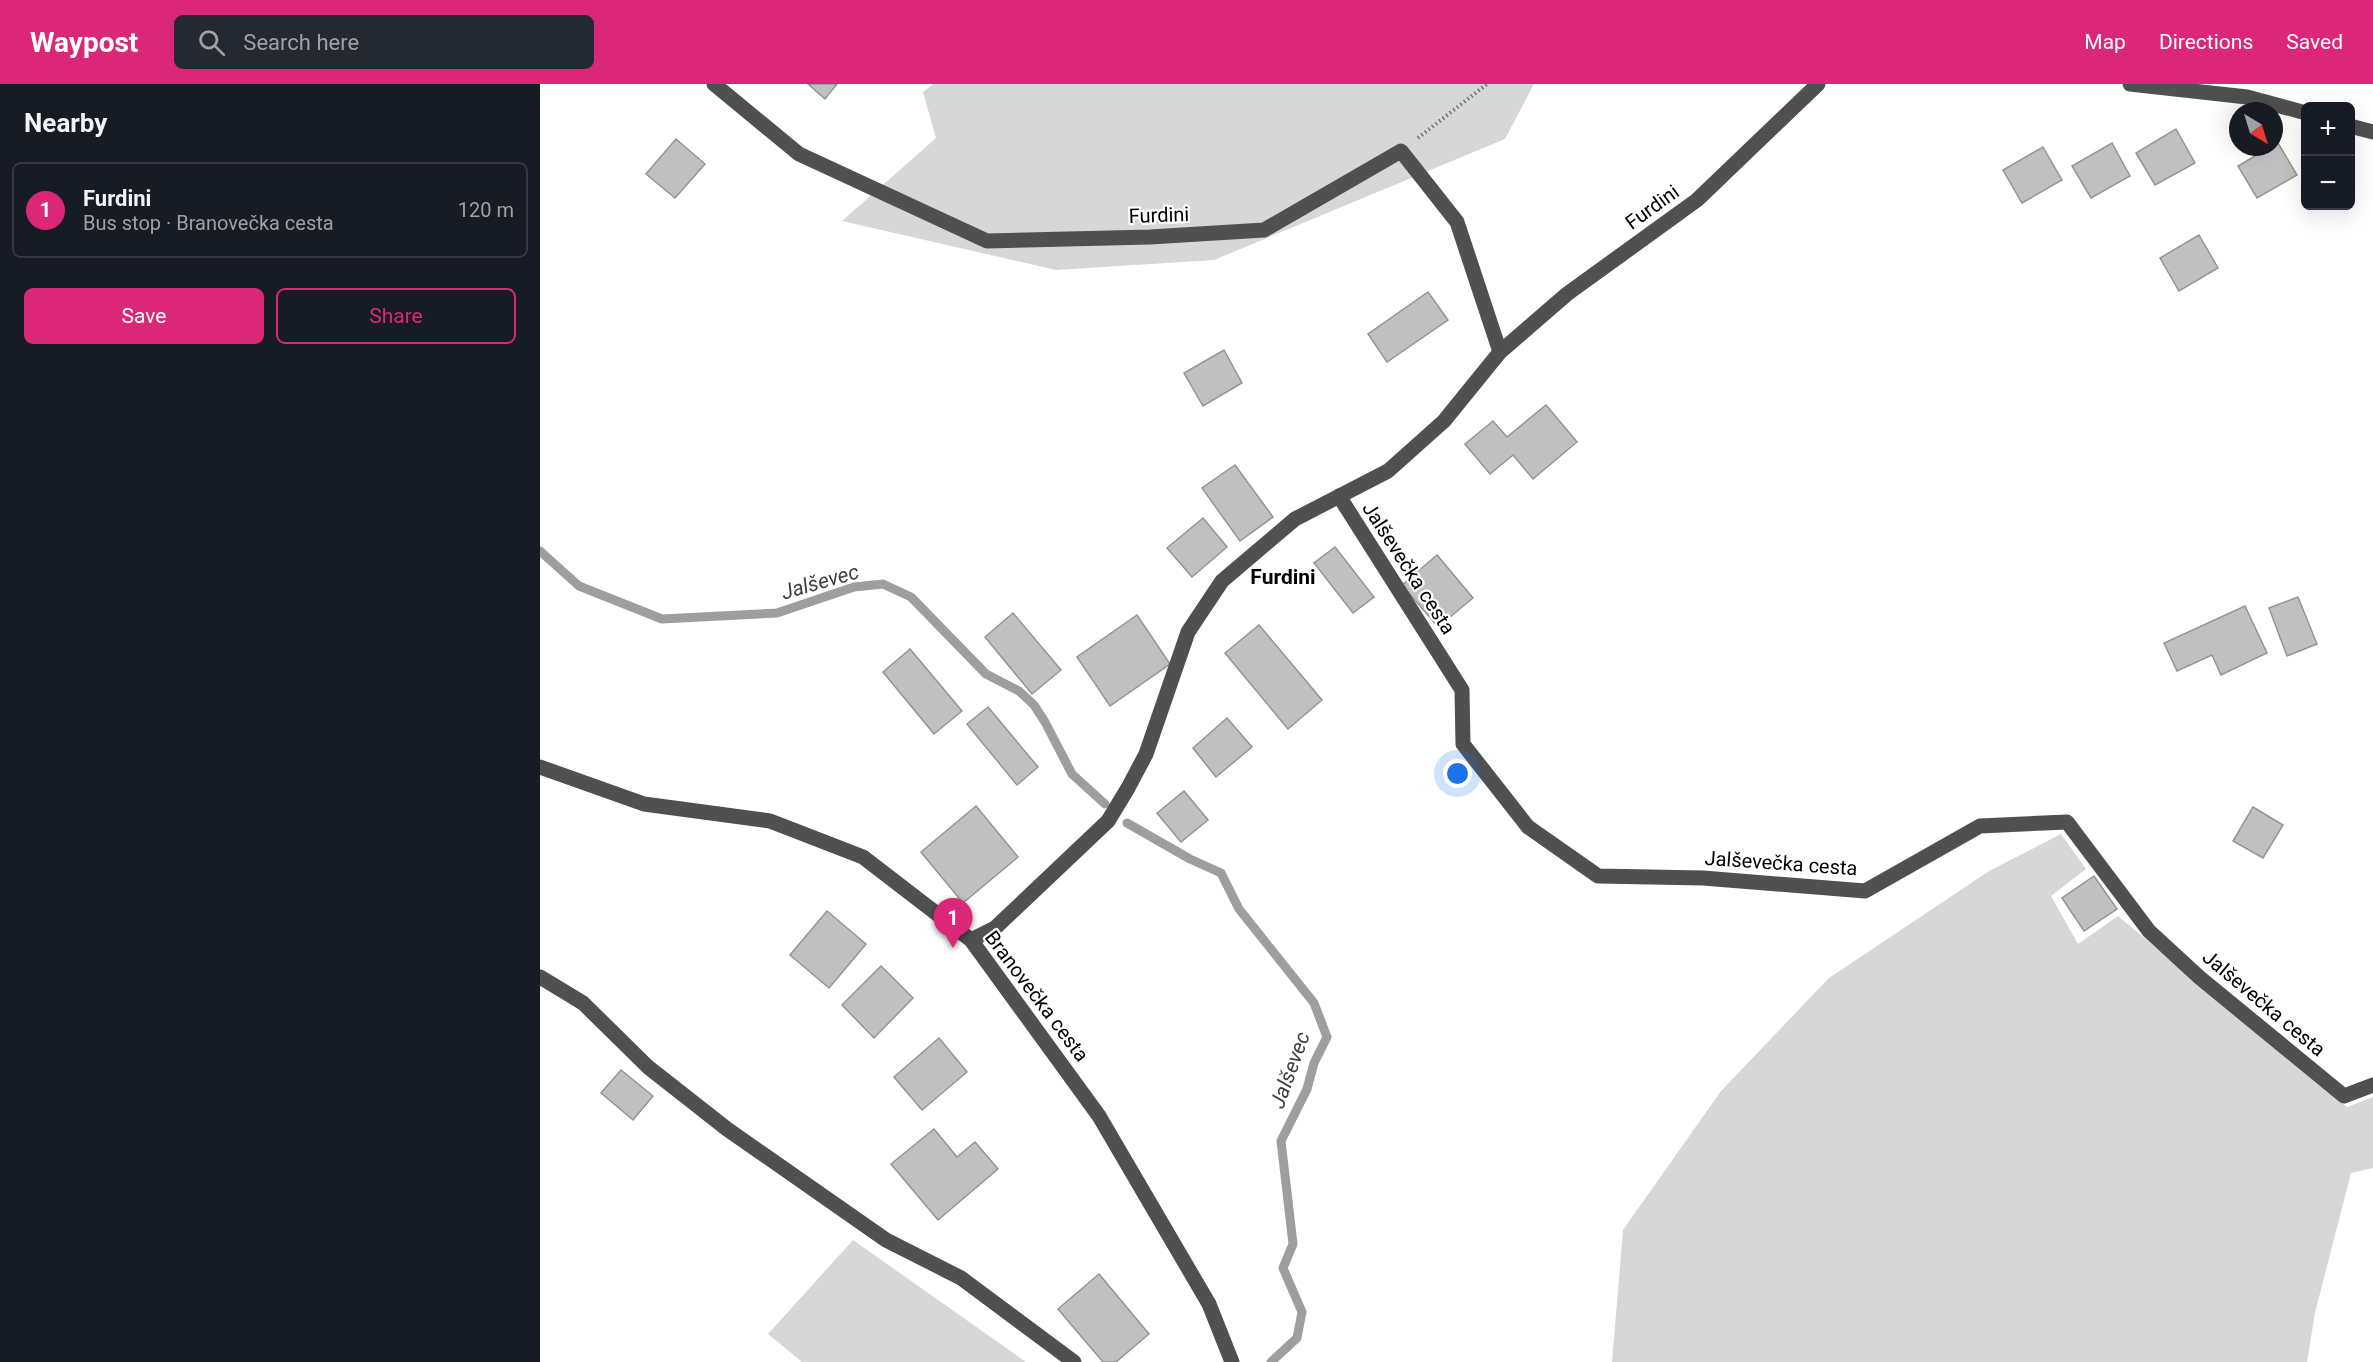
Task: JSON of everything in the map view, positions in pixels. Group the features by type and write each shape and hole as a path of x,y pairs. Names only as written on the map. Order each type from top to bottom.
{"street":[{"name":"Furdini","path":"714,84 800,154 987,241 1150,237 1264,230 1401,152"},
{"name":"Furdini","path":"971,940 995,928 1108,820 1146,754 1188,632 1222,581 1295,519 1388,471 1444,421 1500,352 1567,294 1697,200 1818,84"},
{"path":"2130,84 2247,97 2301,112"},
{"path":"2355,127 2373,132"},
{"path":"1401,152 1457,222 1500,352"},
{"name":"Jalševečka cesta","path":"1339,496 1462,690 1463,744 1528,827 1598,876 1703,878 1865,891 1980,826 2067,822 2149,931 2199,977 2344,1096 2373,1085"},
{"name":"Branovečka cesta","path":"540,766 644,804 770,821 863,857 971,940 1099,1116 1209,1304 1232,1362"},
{"path":"540,977 583,1004 648,1067 727,1129 886,1240 961,1278 1074,1362"}],"path":[{"path":"1401,152 1487,84"}],"shaded area":[{"path":"933,84 1534,84 1505,139 1214,260 1056,270 842,221 936,138 923,92"},
{"path":"2061,834 2086,869 2051,896 2078,944 2118,916 2347,1107 2373,1097 2373,1168 2351,1173 2315,1313 2307,1362 1612,1362 1623,1230 1721,1091 1829,978 1989,871"},
{"path":"853,1240 1026,1362 802,1362 768,1334"}],"building":[{"path":"808,84 837,84 825,99"},
{"path":"2176,129 2195,163 2155,185 2136,153"},
{"path":"676,139 705,164 675,198 646,174"},
{"path":"2112,143 2130,176 2091,198 2072,166"},
{"path":"2043,147 2062,180 2022,203 2003,170"},
{"path":"2283,151 2297,175 2257,198 2238,166 2255,156 2283,156"},
{"path":"2199,235 2218,268 2179,291 2160,258"},
{"path":"1428,292 1448,320 1387,362 1368,334"},
{"path":"1224,350 1242,383 1203,406 1184,373"},
{"path":"1546,405 1577,442 1533,479 1513,455 1490,474 1465,444 1493,421 1507,437"},
{"path":"1235,465 1273,517 1240,541 1202,488"},
{"path":"1203,518 1227,547 1192,577 1167,548"},
{"path":"1335,547 1374,597 1353,613 1314,563"},
{"path":"1437,555 1473,598 1438,627 1402,585"},
{"path":"2298,597 2317,644 2287,656 2269,608"},
{"path":"2245,606 2267,653 2221,675 2212,655 2177,671 2164,643"},
{"path":"1013,613 1061,670 1032,694 985,637"},
{"path":"1137,615 1170,664 1110,706 1077,657"},
{"path":"1259,625 1322,700 1288,729 1225,653"},
{"path":"910,649 962,711 934,734 883,672"},
{"path":"988,707 1038,767 1017,785 967,724"},
{"path":"1227,718 1252,747 1216,777 1193,748"},
{"path":"1184,791 1208,820 1181,842 1157,813"},
{"path":"976,806 1018,857 963,903 921,852"},
{"path":"2253,807 2283,825 2263,858 2233,841"},
{"path":"2094,876 2117,909 2084,931 2062,898"},
{"path":"827,911 866,944 829,988 790,955"},
{"path":"881,966 913,998 874,1038 842,1005"},
{"path":"939,1038 967,1072 922,1110 894,1077"},
{"path":"621,1070 653,1096 633,1120 601,1093"},
{"path":"934,1129 957,1157 975,1142 998,1169 938,1220 891,1164"},
{"path":"1099,1274 1149,1334 1116,1362 1103,1362 1058,1309"}],"waterway":[{"name":"Jalševec","path":"540,551 579,586 662,619 777,613 854,587 883,584 911,597 986,674 1019,691 1034,705 1072,774 1105,804"},
{"name":"Jalševec","path":"1127,823 1190,859 1221,873 1239,909 1314,1003 1327,1037 1314,1063 1307,1089 1281,1141 1293,1244 1283,1268 1302,1312 1297,1338 1271,1362"}],"place":[{"name":"Furdini","path":"953,948"}],"district":[{"name":"Furdini","path":"1283,577"}]}
